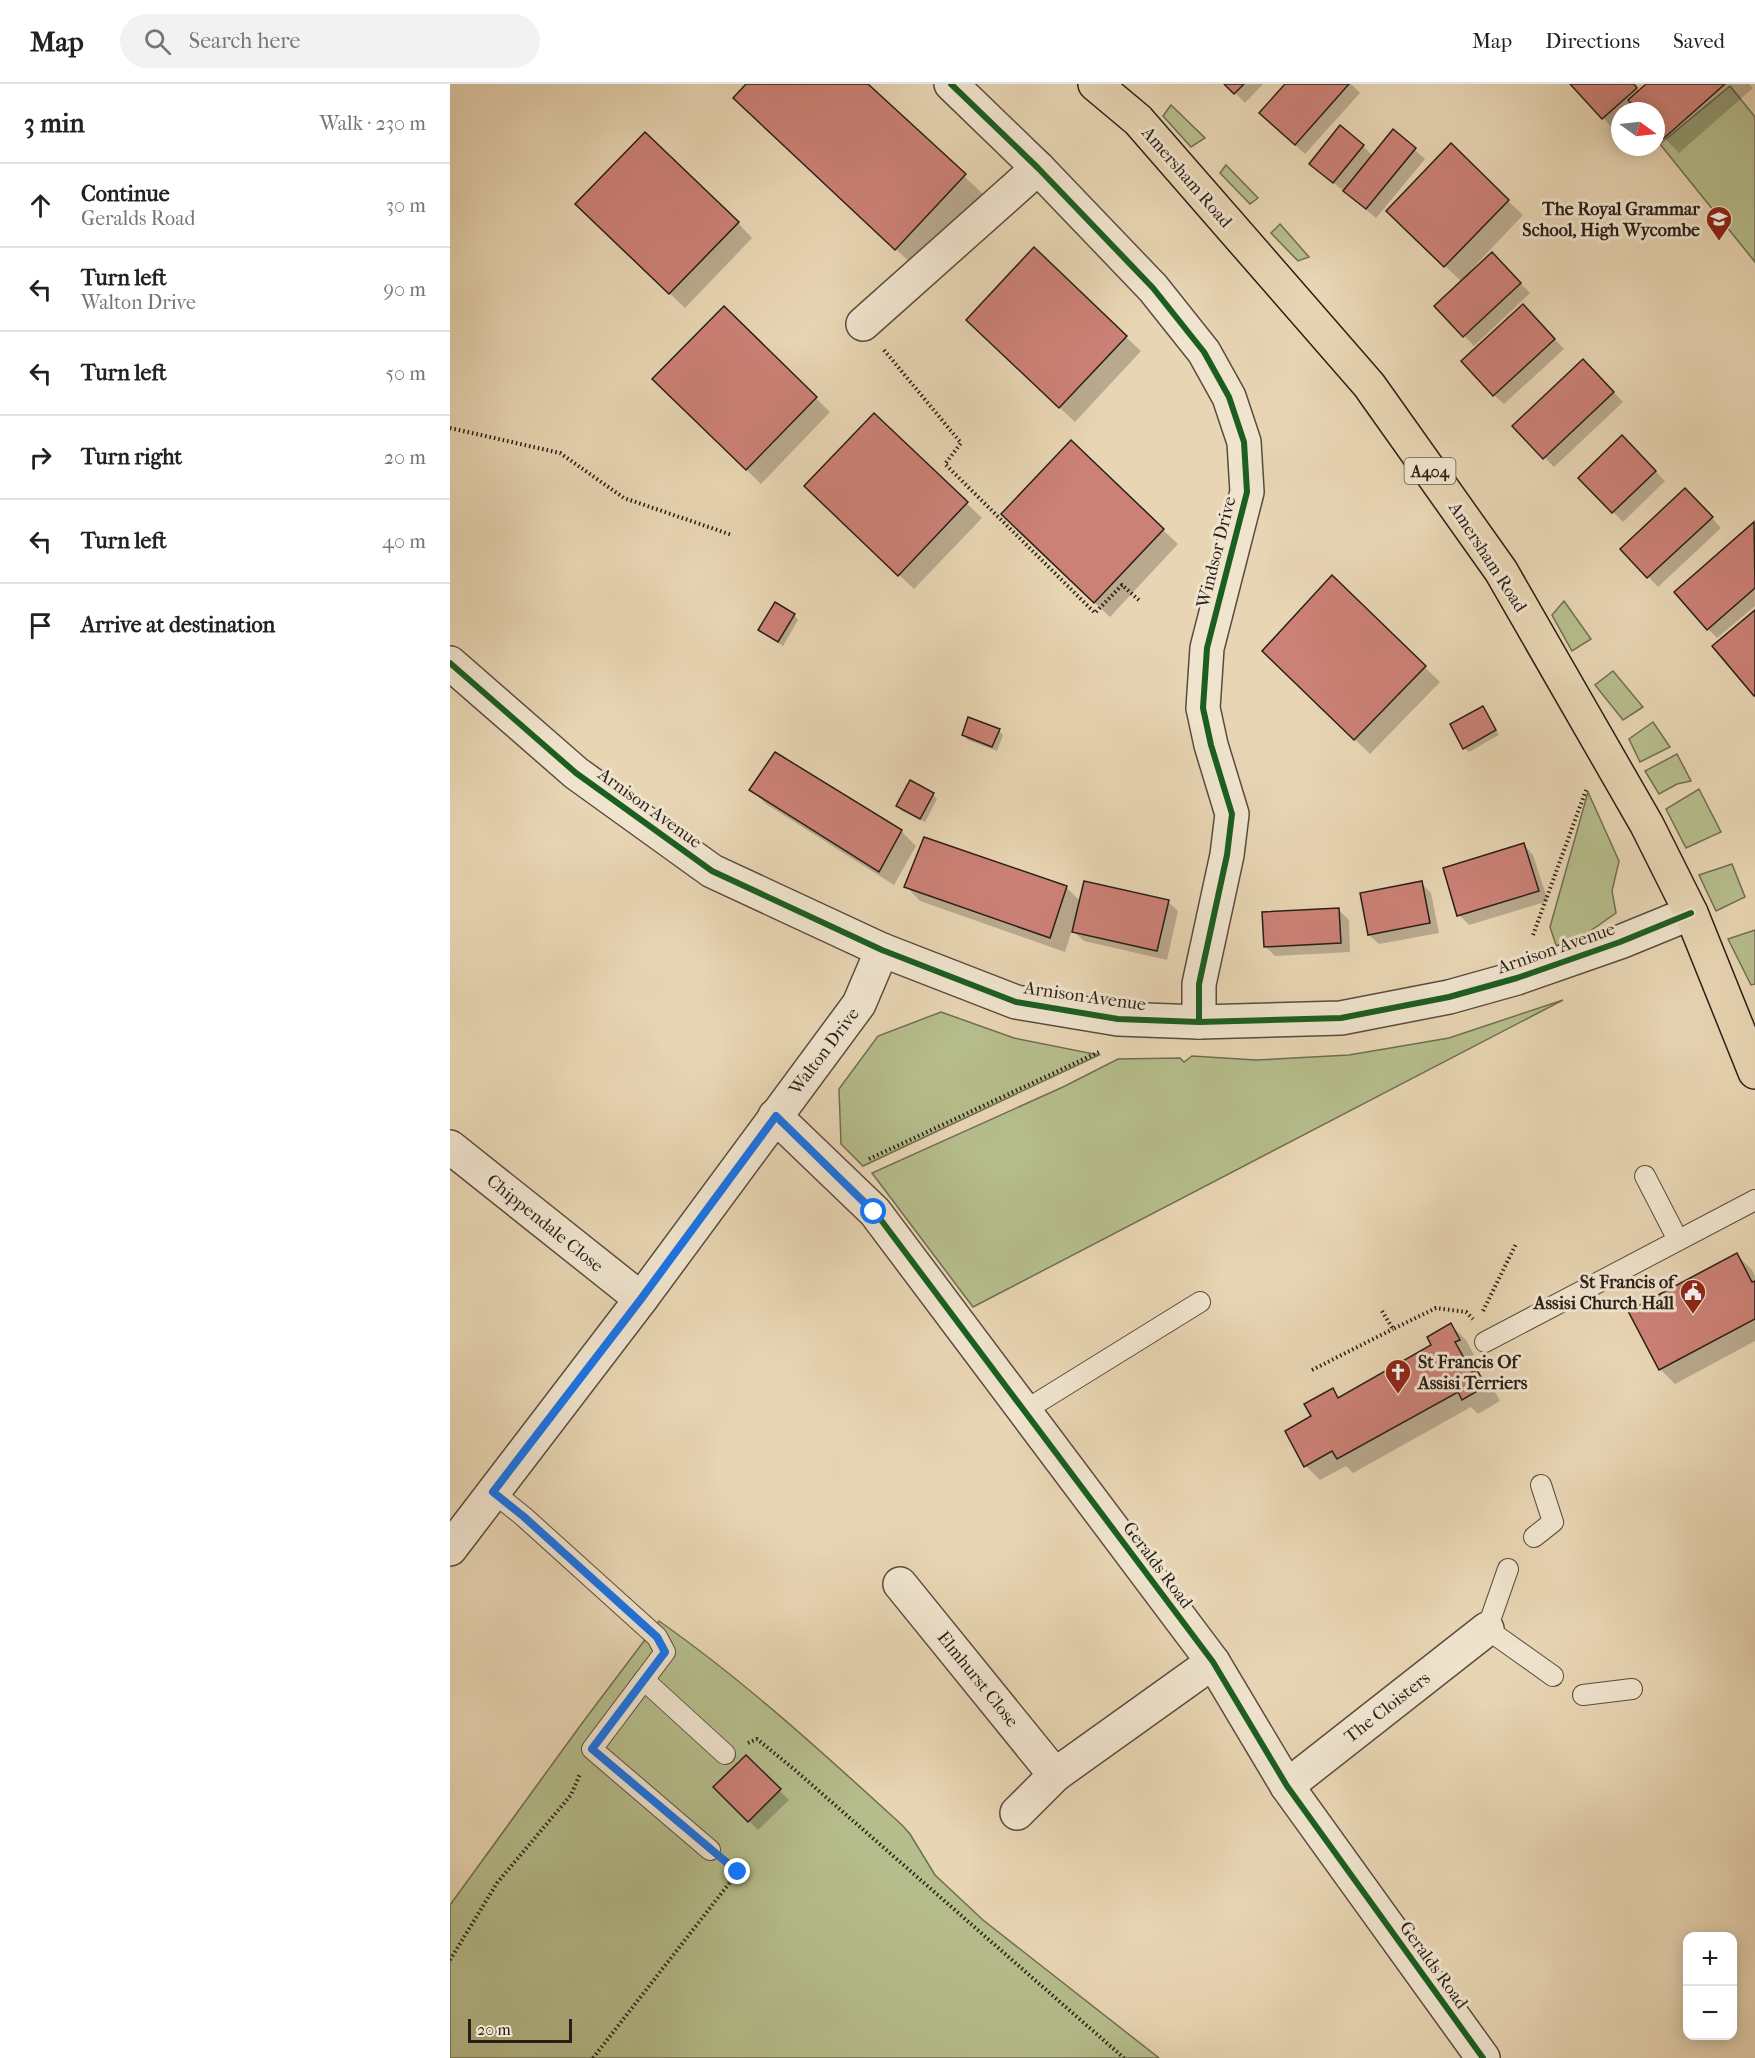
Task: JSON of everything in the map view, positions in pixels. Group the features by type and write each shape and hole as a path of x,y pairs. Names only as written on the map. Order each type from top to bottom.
{"main road":[{"name":"Amersham Road","path":"1095,84 1138,120 1369,385 1502,571 1647,825 1691,913 1755,1072"}],"street":[{"name":"Windsor Drive","path":"951,84 1038,168 1153,288 1203,351 1229,397 1244,442 1247,492 1208,648 1203,708 1211,745 1232,814 1227,855 1199,984 1198,1022"},
{"path":"863,324 1038,168"},
{"name":"Arnison Avenue","path":"450,663 576,773 712,871 882,950 1016,1002 1118,1019 1198,1022 1341,1018 1449,997 1517,978 1620,942 1691,913"},
{"name":"Walton Drive","path":"450,1549 641,1299 859,1004 882,950"},
{"name":"Geralds Road","path":"776,1116 874,1212 1213,1662 1287,1786 1483,2058"},
{"name":"Chippendale Close","path":"450,1147 641,1299"},
{"name":"Elmhurst Close","path":"900,1584 1055,1775"},
{"name":"The Cloisters","path":"1287,1786 1487,1629"},
{"path":"1017,1813 1055,1775 1213,1662"}],"lane":[{"path":"1645,1176 1678,1240"},
{"path":"1489,1340 1755,1200"},
{"path":"1024,1411 1200,1302"},
{"path":"1534,1537 1553,1522 1540,1485"},
{"path":"493,1492 523,1516 657,1637 665,1652 592,1749 710,1850"},
{"path":"1508,1569 1487,1629 1553,1676"},
{"path":"644,1680 725,1754"},
{"path":"1583,1695 1632,1689"}],"path":[{"path":"863,324 961,443 945,464 1095,613 1122,585 1141,602"},
{"path":"450,428 560,453 624,498 732,535"},
{"path":"1517,978 1602,747"},
{"path":"836,1175 1114,1044 1118,1019"},
{"path":"1477,1322 1516,1245"},
{"path":"1312,1370 1436,1308 1466,1312 1477,1322 1489,1340"},
{"path":"1382,1311 1393,1329"},
{"path":"725,1754 757,1739 1124,2058"},
{"path":"450,1960 497,1883 571,1795 592,1749"},
{"path":"593,2058 738,1872 710,1850"}],"green space":[{"path":"1730,86 1755,117 1755,262 1665,150 1665,140"},
{"path":"1171,105 1205,138 1191,147 1163,116"},
{"path":"1226,165 1258,198 1250,204 1220,173"},
{"path":"1280,224 1309,257 1298,261 1271,233"},
{"path":"1564,601 1591,639 1572,651 1552,615"},
{"path":"1613,671 1643,707 1623,720 1595,685"},
{"path":"1653,722 1670,747 1640,762 1629,739"},
{"path":"1677,754 1691,781 1677,784 1659,794 1645,771"},
{"path":"1699,789 1721,832 1686,848 1666,809"},
{"path":"1588,792 1619,861 1612,891 1616,913 1583,936 1557,948 1550,927"},
{"path":"1732,864 1745,897 1716,911 1699,875"},
{"path":"1755,930 1755,984 1751,985 1728,939"},
{"path":"1563,1000 973,1307 872,1173 1063,1087 1118,1059 1180,1058 1184,1062 1192,1056 1256,1060 1349,1055 1449,1038"},
{"path":"941,1012 1014,1038 1099,1055 863,1166 841,1144 839,1089 878,1036"},
{"path":"659,1621 754,1694 902,1825 935,1875 983,1920 1159,2058 450,2058 450,1905"}],"building":[{"path":"746,84 868,84 966,174 895,250 733,98"},
{"path":"1224,84 1244,84 1234,94"},
{"path":"1285,84 1349,84 1295,145 1259,113"},
{"path":"1570,84 1634,84 1637,88 1621,102 1611,102 1611,111 1602,119"},
{"path":"1646,84 1725,84 1665,137 1665,102 1630,102 1628,100"},
{"path":"1340,125 1364,145 1333,183 1309,164"},
{"path":"1393,129 1416,148 1366,209 1343,191"},
{"path":"645,132 739,222 669,294 575,204"},
{"path":"1451,143 1509,200 1444,267 1386,211"},
{"path":"1034,247 1127,336 1059,408 966,320"},
{"path":"1492,252 1521,283 1463,337 1434,306"},
{"path":"1523,304 1555,339 1493,396 1461,361"},
{"path":"724,306 817,397 746,470 652,379"},
{"path":"1583,359 1614,392 1543,459 1512,426"},
{"path":"874,413 968,502 898,576 804,486"},
{"path":"1622,435 1656,471 1612,513 1578,478"},
{"path":"1071,440 1164,529 1094,603 1001,514"},
{"path":"1685,488 1713,517 1647,578 1620,549"},
{"path":"1754,522 1755,588 1707,630 1674,592"},
{"path":"1332,575 1426,666 1354,740 1262,651"},
{"path":"775,602 795,614 778,642 758,630"},
{"path":"1755,610 1755,696 1754,696 1712,646"},
{"path":"1483,706 1496,730 1463,749 1450,724"},
{"path":"968,717 1000,729 992,747 962,735"},
{"path":"775,752 902,830 879,872 749,790"},
{"path":"910,780 934,793 920,819 896,806"},
{"path":"924,837 1067,886 1050,938 904,887"},
{"path":"1524,843 1539,891 1457,916 1443,868"},
{"path":"1084,881 1169,900 1157,951 1072,932"},
{"path":"1422,881 1430,923 1368,935 1360,893"},
{"path":"1339,908 1341,943 1264,947 1262,912"},
{"name":"St Francis of Assisi Church Hall","path":"1737,1253 1752,1282 1755,1281 1755,1319 1659,1370 1628,1311"},
{"name":"St Francis Of Assisi Terriers","path":"1451,1323 1460,1340 1455,1342 1472,1372 1477,1370 1486,1386 1462,1400 1458,1392 1337,1459 1332,1451 1304,1467 1285,1431 1311,1416 1304,1404 1333,1388 1338,1398 1431,1345 1427,1337"},
{"path":"746,1755 781,1789 748,1822 713,1787"}],"cycle path":[{"path":"951,84 1038,168 1153,288 1204,352 1229,397 1244,442 1247,492 1207,648 1203,708 1211,745 1232,814 1227,855 1199,984 1199,1022"},
{"path":"450,663 576,773 712,871 882,950 1016,1002 1118,1019 1199,1022 1341,1018 1449,997 1517,978 1620,942 1691,913"},
{"path":"775,1116 875,1212 1213,1662 1287,1786 1483,2058"}],"place":[{"name":"The Royal Grammar School, High Wycombe","path":"1719,242"},
{"name":"St Francis of Assisi Church Hall","path":"1693,1315"},
{"name":"St Francis Of Assisi Terriers","path":"1398,1395"}],"route":[{"path":"738,1872 592,1749 665,1652 657,1637 523,1516 493,1492 641,1299 776,1116 874,1212"}]}
